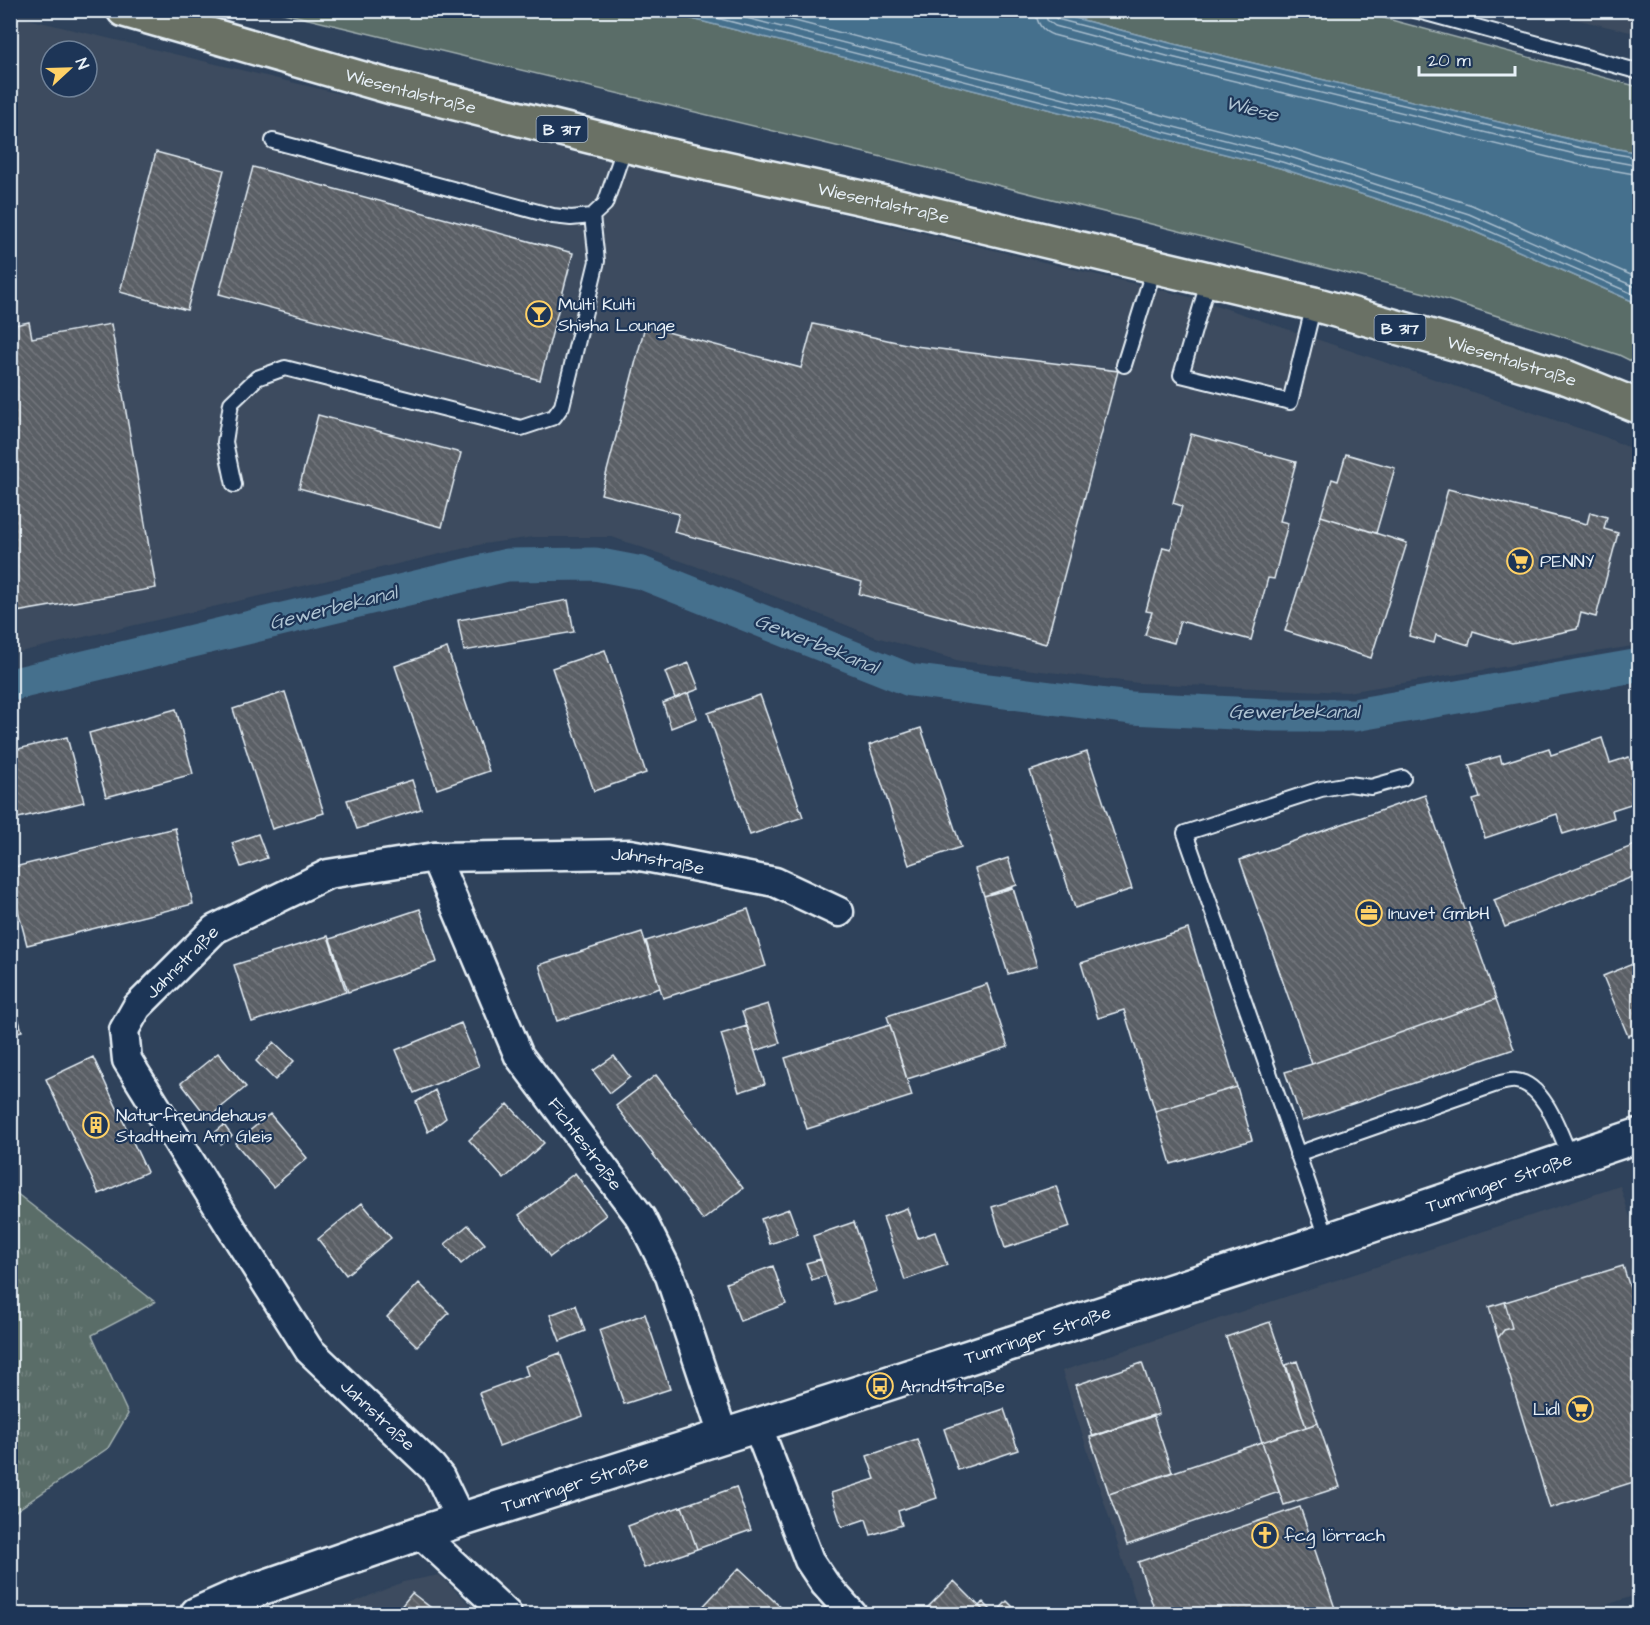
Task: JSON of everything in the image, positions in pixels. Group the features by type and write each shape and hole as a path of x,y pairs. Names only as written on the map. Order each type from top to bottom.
{"main road":[{"name":"Wiesentalstraße","path":"124,10 391,87 626,145 1155,265 1314,304 1568,378 1640,407"},
{"name":"Tumringer Straße","path":"197,1614 235,1597 420,1533 890,1383 1640,1135"}],"street":[{"name":"Jahnstraße","path":"461,1521 440,1477 432,1467 309,1350 231,1229 127,1060 124,1030 137,1007 215,929 328,874 435,857 630,854 775,882 839,912"},
{"name":"Fichtestraße","path":"435,857 519,1056 641,1218 674,1287 723,1435"},
{"path":"757,1425 808,1560 825,1584 852,1614"},
{"path":"420,1533 507,1614"}],"lane":[{"path":"1415,10 1640,72"},
{"path":"273,141 553,216 571,218 592,216 605,204 626,145"},
{"path":"234,485 225,441 231,403 257,378 285,368 521,428 554,417 562,406 597,261 592,216"},
{"path":"1124,365 1155,265"},
{"path":"1209,278 1181,375 1290,402 1314,304"},
{"path":"1328,1240 1185,833 1321,789 1349,784 1371,787 1403,778"},
{"path":"1298,1154 1511,1081 1527,1084 1542,1098 1570,1158"}],"shaded area":[{"path":"1540,11 1639,11 1639,34"},
{"path":"11,15 1198,299 1605,437 1639,452 1639,645 1347,692 1138,683 960,661 876,637 721,575 612,537 534,537 483,544 11,654"},
{"path":"1620,1186 1640,1248 1639,1594 1580,1614 1140,1614 1062,1371"},
{"path":"439,1575 480,1614 325,1614 403,1582"}],"green space":[{"path":"275,11 661,11 1280,168 1464,227 1639,304 1639,365 1619,355 1429,294 957,175"},
{"path":"1048,11 1358,11 1639,87 1639,153 1582,142 1170,43"},
{"path":"11,1189 155,1302 92,1335 128,1414 108,1448 11,1514"}],"water":[{"name":"Wiese","path":"661,11 1048,11 1170,43 1582,142 1639,153 1639,304 1464,227 1280,168"}],"building":[{"path":"156,152 224,170 187,310 120,292"},
{"path":"253,167 573,253 540,380 219,294"},
{"path":"29,322 32,338 111,324 156,588 10,613 10,326"},
{"path":"813,324 915,346 1118,371 1046,644 859,594 862,582 674,532 679,514 601,494 645,326 801,368"},
{"path":"318,415 461,453 442,527 299,488"},
{"path":"1191,434 1296,462 1280,521 1288,523 1274,579 1268,578 1251,640 1180,621 1174,643 1145,635 1152,612 1146,611 1163,547 1171,549 1182,506 1173,503"},
{"path":"1346,454 1395,468 1376,533 1321,516 1332,479 1338,481"},
{"name":"PENNY","path":"1448,489 1587,524 1590,512 1607,517 1604,529 1618,533 1596,617 1581,613 1577,629 1512,643 1473,631 1469,645 1436,635 1434,643 1409,636"},
{"path":"1321,516 1407,543 1371,658 1285,631"},
{"path":"568,600 574,632 464,651 458,620"},
{"path":"447,648 489,771 437,789 395,666"},
{"path":"605,650 646,773 594,791 552,668"},
{"path":"689,663 699,689 675,698 665,672"},
{"path":"285,692 324,813 272,829 233,709"},
{"path":"688,693 697,718 671,728 663,703"},
{"path":"760,695 803,817 750,835 708,713"},
{"path":"176,709 193,774 106,797 89,733"},
{"path":"921,728 961,847 909,865 869,745"},
{"path":"67,737 84,802 10,820 10,751"},
{"path":"1602,738 1610,763 1629,757 1640,790 1640,801 1612,810 1614,818 1563,834 1557,814 1485,838 1473,800 1480,798 1469,765 1500,756 1502,763 1549,748 1551,755"},
{"path":"1087,752 1132,889 1075,908 1030,771"},
{"path":"412,780 421,809 357,829 347,800"},
{"path":"1425,795 1496,999 1312,1064 1240,860"},
{"path":"175,828 193,904 27,945 10,879 10,868"},
{"path":"258,834 267,858 241,867 232,843"},
{"path":"1640,843 1640,874 1505,927 1494,900"},
{"path":"1008,858 1017,885 984,896 975,869"},
{"path":"1013,888 1037,966 1008,974 984,896"},
{"path":"420,909 437,962 348,992 330,939"},
{"path":"748,909 766,966 663,998 646,941"},
{"path":"1188,929 1237,1087 1155,1111 1124,1010 1098,1018 1081,963"},
{"path":"642,932 660,988 557,1021 539,965"},
{"path":"328,936 346,992 252,1022 234,965"},
{"path":"1640,961 1640,1031 1628,1036 1603,976"},
{"path":"987,984 1008,1047 907,1079 887,1016"},
{"path":"10,990 22,1031 10,1034"},
{"path":"1496,999 1514,1049 1302,1121 1285,1072"},
{"path":"768,1004 780,1043 755,1051 742,1012"},
{"path":"461,1023 479,1066 414,1093 396,1050"},
{"path":"890,1025 912,1096 807,1129 785,1058"},
{"path":"747,1026 765,1084 739,1092 721,1034"},
{"path":"274,1042 294,1061 275,1080 256,1061"},
{"path":"218,1053 246,1087 208,1118 181,1083"},
{"path":"614,1056 630,1077 610,1093 593,1071"},
{"name":"Naturfreundehaus Stadtheim Am Gleis","path":"93,1057 147,1172 99,1194 46,1079"},
{"path":"656,1075 743,1188 703,1220 616,1106"},
{"path":"1237,1087 1252,1140 1171,1164 1155,1111"},
{"path":"435,1090 446,1118 428,1132 416,1102"},
{"path":"508,1104 544,1143 504,1179 469,1140"},
{"path":"270,1114 307,1158 273,1187 235,1143"},
{"path":"224,1125 232,1136 221,1144 213,1134"},
{"path":"575,1173 606,1215 550,1257 519,1215"},
{"path":"1056,1186 1070,1227 1005,1248 992,1207"},
{"path":"362,1203 391,1238 346,1275 318,1239"},
{"path":"907,1208 918,1238 935,1232 947,1265 905,1280 883,1217"},
{"path":"789,1209 798,1234 770,1244 761,1219"},
{"path":"854,1222 877,1291 836,1305 813,1236"},
{"path":"468,1225 485,1244 461,1264 445,1244"},
{"path":"821,1259 826,1275 812,1280 806,1263"},
{"path":"773,1266 786,1304 740,1321 726,1283"},
{"name":"Lidl","path":"1623,1266 1640,1319 1640,1480 1550,1508 1498,1338 1504,1330 1512,1328 1505,1302"},
{"path":"419,1283 449,1313 417,1346 387,1317"},
{"path":"1505,1302 1512,1328 1504,1330 1498,1338 1489,1307"},
{"path":"576,1305 585,1331 560,1341 550,1315"},
{"path":"645,1314 670,1389 624,1404 599,1330"},
{"path":"1270,1322 1306,1427 1262,1442 1226,1337"},
{"path":"560,1353 583,1416 499,1446 479,1393 528,1375 525,1366"},
{"path":"1297,1361 1318,1423 1306,1427 1286,1365"},
{"path":"1142,1363 1159,1414 1093,1437 1076,1385"},
{"path":"1004,1409 1018,1450 958,1470 944,1429"},
{"path":"1153,1415 1172,1472 1109,1494 1090,1437"},
{"path":"1318,1423 1340,1487 1284,1505 1262,1442"},
{"path":"917,1439 937,1498 898,1511 902,1525 871,1535 866,1519 842,1527 831,1493 875,1479 867,1456"},
{"path":"1262,1442 1279,1492 1127,1545 1109,1494"},
{"path":"736,1487 751,1530 697,1549 682,1506"},
{"path":"682,1506 697,1549 644,1568 628,1526"},
{"name":"fcg lörrach","path":"1300,1507 1337,1614 1156,1614 1138,1562"},
{"path":"739,1568 788,1614 696,1614"},
{"path":"954,1581 987,1614 921,1614"},
{"path":"412,1593 439,1614 395,1614"},
{"path":"1007,1601 1020,1614 995,1614"},
{"path":"983,1602 995,1614 987,1614 979,1606"}],"waterway":[{"name":"Gewerbekanal","path":"10,685 507,565 595,564 642,573 910,680 1131,708 1276,715 1354,715 1640,665"}],"place":[{"name":"Multi Kulti Shisha Lounge","path":"539,314"},
{"name":"PENNY","path":"1520,561"},
{"name":"Inuvet GmbH","path":"1369,913"},
{"name":"Naturfreundehaus Stadtheim Am Gleis","path":"96,1125"},
{"name":"Arndtstraße","path":"880,1386"},
{"name":"Lidl","path":"1580,1409"},
{"name":"fcg lörrach","path":"1265,1535"}]}
